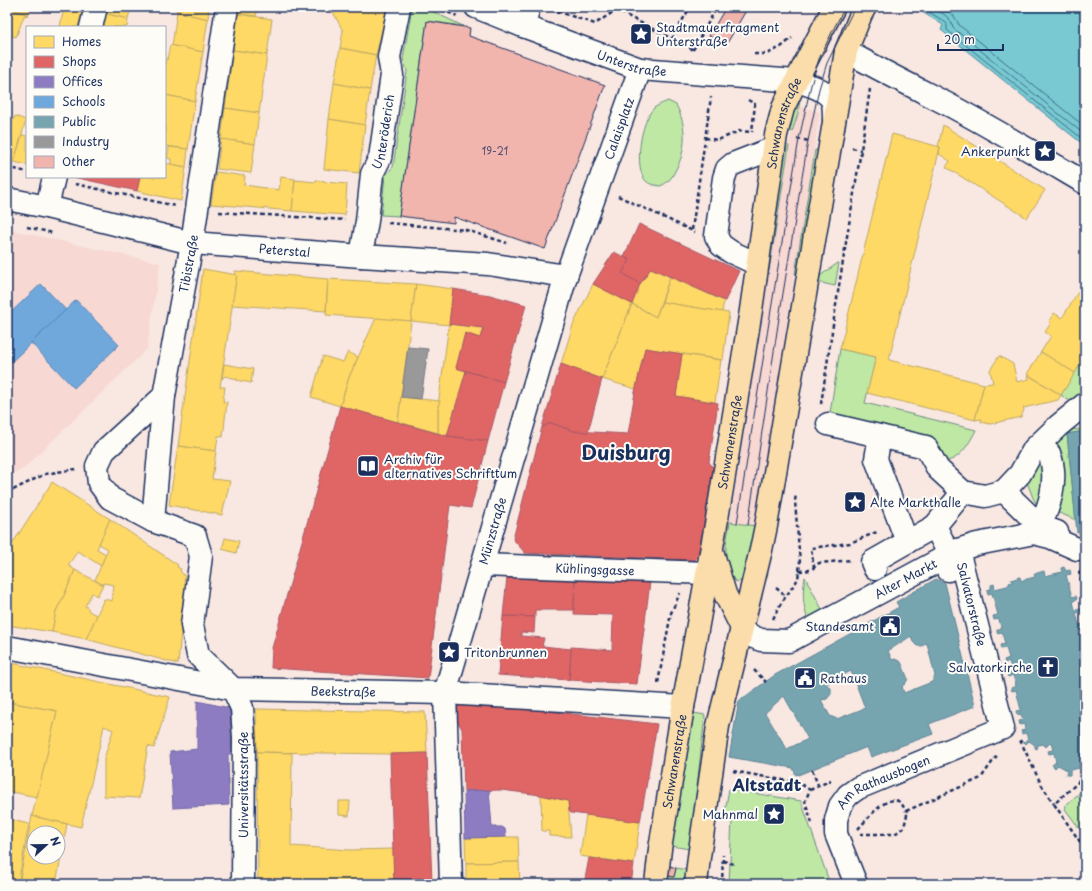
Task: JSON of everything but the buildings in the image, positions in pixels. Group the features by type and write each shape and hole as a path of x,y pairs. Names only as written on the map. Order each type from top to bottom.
{"main road":[{"path":"696,884 718,726 766,526 846,51 865,7"},
{"name":"Schwanenstraße","path":"656,884 674,706 708,573 712,551 748,325 776,135 784,108 796,81 833,9"},
{"path":"712,551 725,594 742,628"}],"street":[{"path":"91,26 96,7"},
{"name":"Tibistraße","path":"153,521 164,396 192,243 227,7"},
{"name":"Unteröderich","path":"361,256 367,221 372,174 380,158 392,75 390,57 399,7"},
{"name":"Unterstraße","path":"476,7 526,16 640,68 796,81 812,85 829,96 833,103 834,119"},
{"path":"846,51 951,107 1085,183"},
{"name":"Calaisplatz","path":"597,187 640,68"},
{"path":"757,264 731,252 721,245 716,236 724,178 727,169 733,164 774,148"},
{"path":"47,207 54,178"},
{"name":"Münzstraße","path":"451,884 445,693 566,276 597,187"},
{"name":"Peterstal","path":"7,199 47,207 192,243 488,264 566,276"},
{"path":"164,396 104,451 96,466 99,483 110,498 153,521 195,536 201,556 192,625 198,655 233,689"},
{"path":"824,416 880,436 926,447 938,469 963,492 985,496 1004,491 1020,474 1034,449 1058,426 1085,404"},
{"path":"880,436 876,459 893,532"},
{"path":"1004,491 1037,529 1044,518 1050,499 1053,469 1049,453"},
{"path":"863,564 893,532 935,526 963,492"},
{"name":"Salvatorstraße","path":"935,526 945,546 957,562 1011,732"},
{"name":"Alter Markt","path":"742,628 751,636 761,640 789,641 861,603 957,562 977,544 1037,529 1079,553"},
{"path":"957,562 1042,542 1058,546 1070,552 1079,553"},
{"name":"Kühlingsgasse","path":"483,565 708,573"},
{"name":"Beekstraße","path":"7,647 233,689 445,693 674,706"},
{"name":"Universitätsstraße","path":"233,689 242,708 244,737 243,884"},
{"name":"Am Rathausbogen","path":"856,884 845,834 836,820 840,806 848,795 858,788 1011,732"}],"path":[{"path":"544,7 595,24 617,8 672,39 693,50 699,51"},
{"path":"672,39 690,7"},
{"path":"693,50 717,7"},
{"path":"751,54 767,54 781,47 796,34"},
{"path":"824,416 838,292 867,114 871,81 871,65"},
{"path":"692,230 711,97"},
{"path":"705,138 718,140 740,131 752,132"},
{"path":"7,167 26,172"},
{"path":"597,187 692,230 697,234"},
{"path":"7,493 45,474 96,466"},
{"path":"761,640 786,596 798,579 800,563 795,501 796,493"},
{"path":"814,568 811,548 850,543 893,532"},
{"path":"1079,553 1085,596"},
{"path":"799,571 811,570 819,563 863,564"},
{"path":"776,588 786,596"},
{"path":"674,706 658,686 671,613 681,591"},
{"path":"664,626 668,627"},
{"path":"750,666 766,682"},
{"path":"1011,732 1041,784 1085,849"},
{"path":"812,770 818,785"},
{"path":"732,771 799,783 810,790 818,785 832,780"},
{"path":"1054,804 1085,776"},
{"path":"845,834 883,804 890,801 897,801 906,811"}],"shaded area":[{"path":"799,106 820,112 755,526 730,522 789,146"},
{"path":"7,229 160,263 147,349 22,470 7,475"}],"green space":[{"path":"412,7 423,7 463,26 427,21 399,216 381,215 385,176 393,167 407,71 403,59"},
{"path":"799,99 798,111 792,132 787,130 790,115"},
{"path":"668,101 676,105 680,113 684,129 684,138 682,155 673,175 660,186 653,185 646,181 642,175 639,155 640,144 645,123 649,114 654,108"},
{"path":"784,145 789,146 769,271 765,270"},
{"path":"815,150 818,150 797,275 795,274"},
{"path":"838,263 835,286 817,282 817,278"},
{"path":"840,349 876,357 865,403 976,430 964,450 956,457 946,461 942,458 930,436 830,413"},
{"path":"1085,356 1085,386 1079,396 1068,400 1061,395"},
{"path":"1084,429 1084,431 1067,434 1076,520 1057,512 1061,504 1064,480 1062,460 1042,465 1042,485 1037,505 1025,477 1066,430"},
{"path":"730,522 755,526 745,579 738,582 733,580 726,556 726,544"},
{"path":"805,577 825,615 808,621 804,599"},
{"path":"694,713 705,715 690,849 671,846"},
{"path":"1085,788 1085,836 1065,809 1066,805"},
{"path":"729,789 801,801 830,884 729,884 732,819 724,817"},
{"path":"676,868 687,870 686,884 667,884 668,876 674,877"}],"water":[{"path":"914,7 1085,7 1085,146 941,30 943,25"}],"tram line":[{"path":"737,523 799,139 811,85 819,59 845,7"},
{"path":"748,525 779,318 808,141 819,89 827,63 855,7"}],"place":[{"name":"Stadtmauerfragment Unterstraße","path":"641,34"},
{"name":"Ankerpunkt","path":"1045,151"},
{"name":"Archiv für alternatives Schrifttum","path":"368,466"},
{"name":"Alte Markthalle","path":"855,502"},
{"name":"Standesamt","path":"890,626"},
{"name":"Tritonbrunnen","path":"449,652"},
{"name":"Salvatorkirche","path":"1048,667"},
{"name":"Rathaus","path":"805,678"},
{"name":"Mahnmal","path":"774,814"}],"district":[{"name":"Duisburg","path":"626,452"},
{"name":"Altstadt","path":"767,784"}]}
